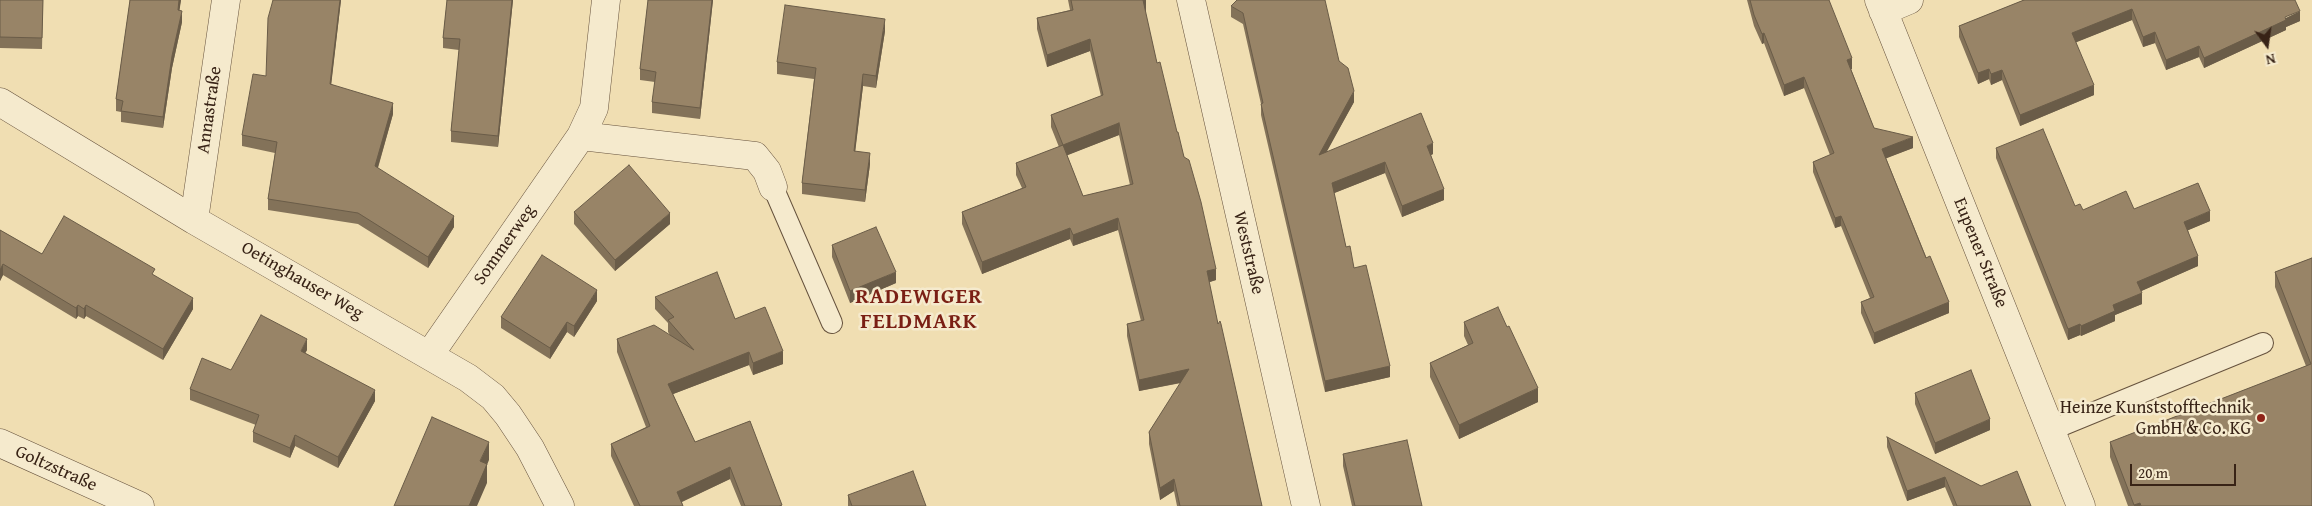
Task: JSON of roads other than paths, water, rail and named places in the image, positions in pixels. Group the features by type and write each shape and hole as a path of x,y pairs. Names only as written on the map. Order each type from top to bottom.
{"street":[{"name":"Annastraße","path":"194,220 226,0"},
{"name":"Sommerweg","path":"430,354 580,136 594,108 606,0"},
{"name":"Weststraße","path":"1190,0 1306,506"},
{"path":"1881,6 1908,0"},
{"name":"Eupener Straße","path":"1881,6 2081,506"},
{"name":"Oetinghauser Weg","path":"0,102 194,220 430,354 468,378 493,397 503,409 530,448 560,506"},
{"path":"580,136 755,156 767,171 774,186"},
{"name":"Goltzstraße","path":"0,443 140,506"}],"lane":[{"path":"774,186 832,323"},
{"path":"2051,430 2263,343"}],"place":[{"name":"Heinze Kunststofftechnik GmbH & Co. KG","path":"2261,418"}],"district":[{"name":"RADEWIGER FELDMARK","path":"919,310"}]}
